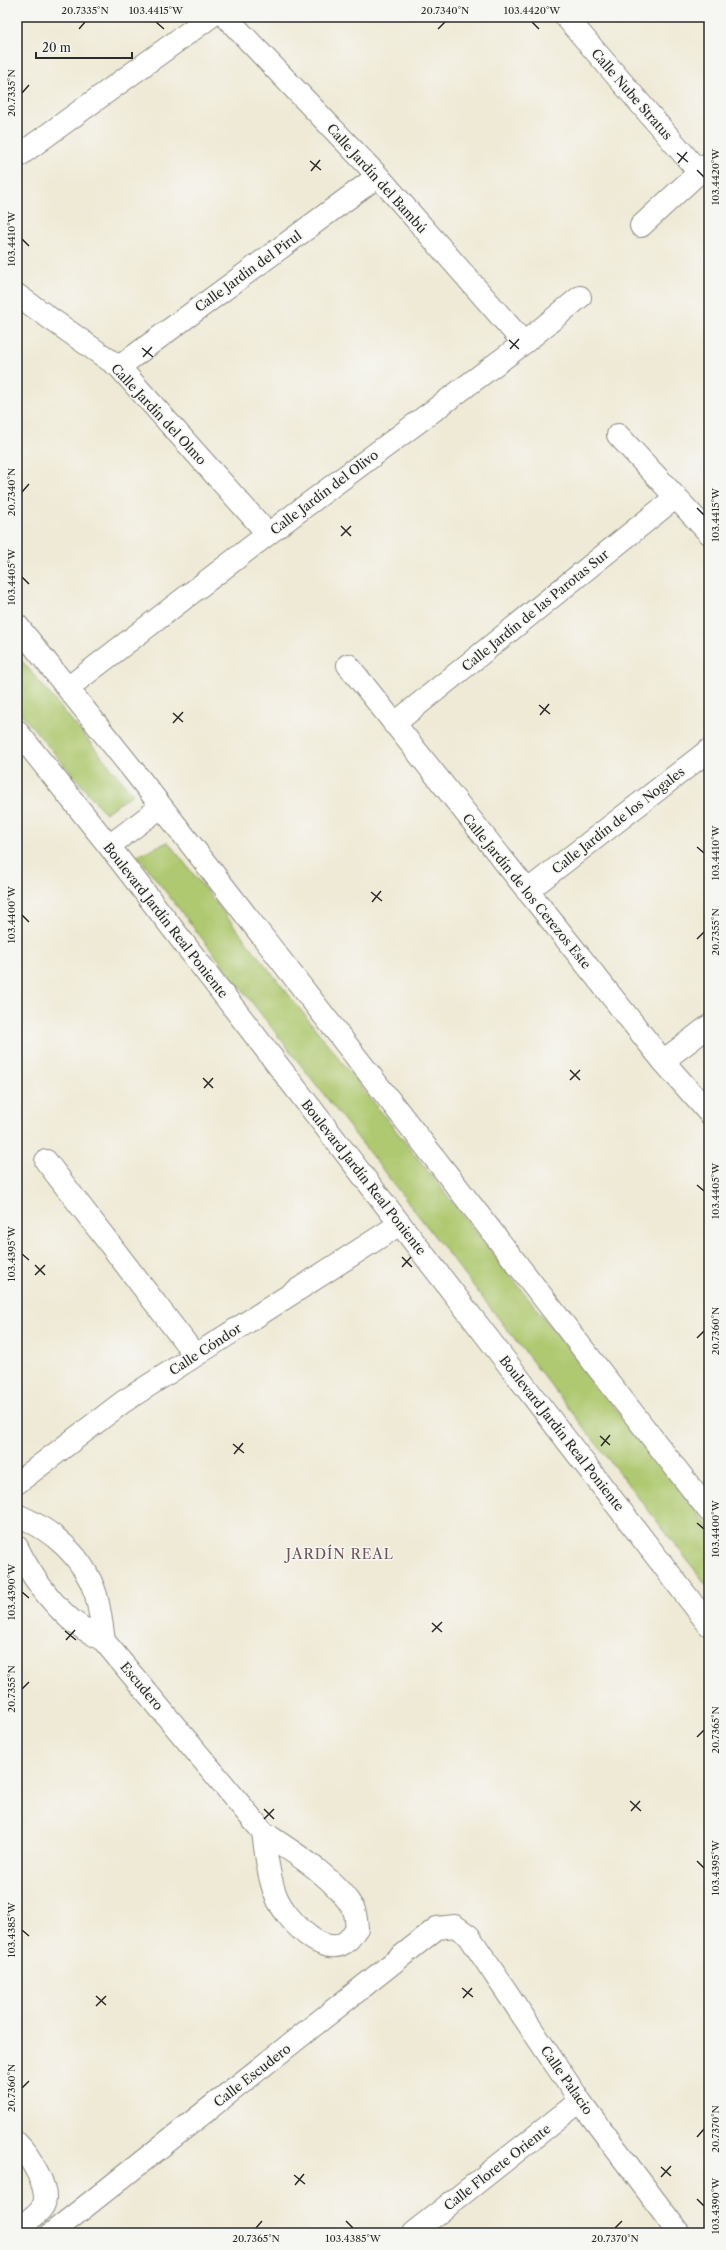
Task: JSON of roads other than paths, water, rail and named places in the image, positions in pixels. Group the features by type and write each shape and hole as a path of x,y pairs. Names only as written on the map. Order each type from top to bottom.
{"street":[{"path":"17,158 210,17"},
{"name":"Calle Jardín del Bambú","path":"226,17 378,176 524,343"},
{"name":"Calle Nube Stratus","path":"566,17 704,167"},
{"path":"641,226 704,167"},
{"name":"Calle Jardín del Pirul","path":"119,367 378,176"},
{"name":"Calle Jardín del Olmo","path":"17,295 119,367 268,534"},
{"name":"Calle Jardín del Olivo","path":"68,688 268,534 524,343 580,297"},
{"path":"618,435 709,533"},
{"name":"Calle Jardín de las Parotas Sur","path":"394,724 676,497"},
{"path":"17,625 161,807 709,1511"},
{"name":"Calle Jardín de los Cerezos Este","path":"348,665 663,1061 709,1113"},
{"name":"Boulevard Jardín Real Poniente","path":"17,731 109,846 709,1625"},
{"name":"Calle Jardín de los Nogales","path":"527,890 709,750"},
{"path":"109,846 161,807"},
{"path":"663,1061 709,1026"},
{"path":"46,1161 195,1355"},
{"name":"Calle Cóndor","path":"17,1483 124,1402 400,1224"},
{"path":"17,1515 38,1524 62,1541 85,1570 96,1595 104,1641"},
{"name":"Escudero","path":"17,1547 28,1569 71,1620 104,1641 263,1832 323,1876 346,1898 355,1911 357,1928 347,1941 335,1946 318,1944 288,1917 276,1896 268,1866 263,1832"},
{"name":"Calle Palacio","path":"455,1926 469,1936 580,2101 679,2233"},
{"name":"Calle Escudero","path":"56,2232 437,1928 455,1926"},
{"name":"Calle Florete Oriente","path":"413,2233 580,2101"},
{"path":"17,2143 23,2149 43,2184 45,2195 43,2206 17,2229"}],"district":[{"name":"JARDÍN REAL","path":"340,1554"}]}
